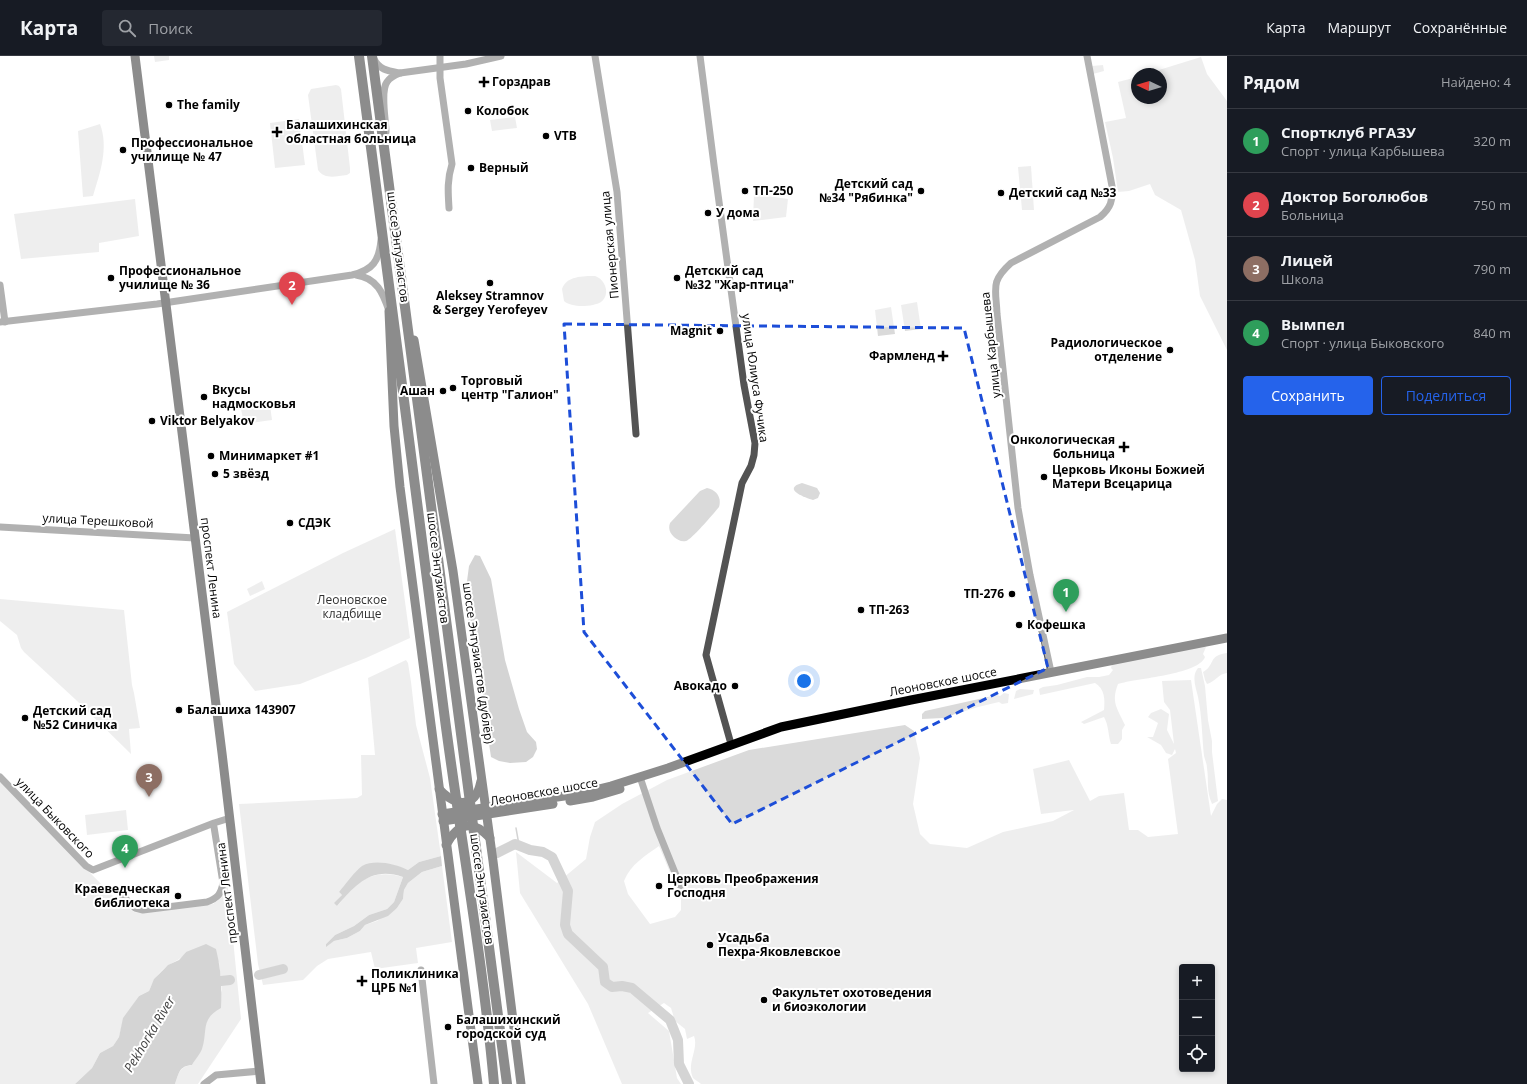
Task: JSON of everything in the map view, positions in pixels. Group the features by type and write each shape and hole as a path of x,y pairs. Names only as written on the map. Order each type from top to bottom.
{"highway":[{"name":"шоссе Энтузиастов","path":"359,56 450,757 469,883 494,1084"},
{"name":"шоссе Энтузиастов","path":"372,56 507,1084"}],"main road":[{"name":"проспект Ленина","path":"135,56 196,538 261,1084"},
{"name":"шоссе Энтузиастов (дублёр)","path":"397,248 453,571 487,811 521,1084"},
{"path":"387,268 394,419 399,472 478,1084"},
{"name":"Леоновское шоссе","path":"487,811 578,794 611,786 668,768 781,727 1227,638"},
{"name":"Леоновское шоссе","path":"443,818 593,797 606,794 668,768"},
{"path":"439,789 452,800 466,802 478,793 482,778"},
{"path":"447,849 456,830 466,826 478,827 491,842"}],"street":[{"path":"372,56 380,67 390,72 400,73 466,64 501,56"},
{"path":"440,56 440,78 452,164 447,185 449,208"},
{"name":"Пионерская улица","path":"595,56 617,192 636,434"},
{"name":"улица Юлиуса Фучика","path":"700,56 743,377 755,443 751,466 742,483 706,656 731,744"},
{"name":"улица Карбышева","path":"1051,672 1030,575 1018,508 997,314 995,282 1000,272 1011,263 1100,217 1107,211 1111,204 1112,186 1087,56"},
{"path":"386,169 386,119 384,90 387,81 400,73"},
{"path":"0,285 2,322 166,302 352,275 362,272 372,265 376,259 380,245 382,226"},
{"path":"352,275 363,276 375,282 385,298 389,311"},
{"name":"улица Терешковой","path":"0,527 196,538"},
{"name":"улица Быковского","path":"0,777 86,866 93,870 230,818"},
{"path":"642,780 657,828 684,895"},
{"path":"118,891 135,908 143,910 207,902 216,899 222,892 223,883 214,827"},
{"path":"421,970 434,1084"},
{"path":"204,1084 216,1075 260,1071"}],"highlighted area":[{"path":"564,324 964,328 1048,668 732,824 584,632"}],"green space":[{"path":"154,56 169,56 169,60 155,62"},
{"path":"1201,57 1207,74 1227,101 1227,350 1200,296 1195,260 1181,210 1155,195 1150,184 1129,191 1118,192 1113,158 1105,122 1126,118 1118,82 1131,79 1131,104 1167,104 1167,68 1165,68"},
{"path":"1103,65 1104,71 1093,74 1092,66"},
{"path":"336,85 341,89 350,173 347,175 331,177 324,175 318,170 308,95 311,89"},
{"path":"515,117 517,128 492,131 490,120"},
{"path":"299,119 305,165 275,168 270,123"},
{"path":"100,124 104,142 101,169 93,196 83,197 78,131"},
{"path":"1031,166 1034,210 1022,210 1018,167"},
{"path":"754,194 788,199 786,217 753,221"},
{"path":"135,199 139,236 99,243 99,252 21,259 14,214"},
{"path":"585,276 595,276 602,280 606,287 606,295 601,302 593,305 577,306 564,301 562,289 567,281"},
{"path":"917,302 921,329 905,331 901,305"},
{"path":"891,307 895,334 878,336 875,310"},
{"path":"270,405 272,420 244,424 241,409"},
{"path":"802,483 817,488 820,493 818,498 813,500 797,493 794,488 796,485"},
{"path":"707,488 718,494 720,500 719,507 693,536 686,541 678,540 670,532 670,523 700,491"},
{"name":"Леоновское кладбище","path":"395,529 410,638 366,658 300,684 255,691 234,664 227,612 343,553"},
{"path":"262,581 265,589 250,596 247,589"},
{"path":"0,599 124,610 132,685 140,728 129,729 131,754 24,652 21,648 17,635 0,621"},
{"path":"1202,646 1206,647 1203,654 1205,657 1200,663 1191,668 1166,675 1118,684 1115,700 1117,709 1125,725 1122,730 1122,739 1118,744 1111,744 1104,717 1084,724 1081,722 1104,710 1103,692 1095,683 1040,695 1039,689 1043,687 1087,677 1109,675 1113,670 1111,668 1112,664"},
{"path":"1227,653 1227,673 1207,684 1203,672 1207,670 1214,658 1221,654"},
{"path":"406,660 408,663 411,682 416,725 430,778 441,856 419,862 408,870 393,865 379,863 339,892 342,895 335,903 337,906 353,887 367,878 385,874 403,877 394,902 387,909 369,915 354,926 335,935 326,944 326,946 334,941 347,938 360,931 365,925 377,921 397,908 403,899 404,890 408,883 422,872 442,866 452,942 416,948 418,963 375,969 371,952 328,959 317,966 303,980 263,985 258,964 239,804 357,798 362,795 361,755 375,755 368,678"},
{"path":"1198,668 1201,668 1205,686 1208,720 1212,741 1218,801 1212,804 1208,790 1207,766 1204,756 1200,712 1195,682 1195,675"},
{"path":"1191,680 1211,816 1217,804 1222,799 1227,800 1227,1084 701,1084 693,1078 691,1073 695,1046 694,1036 687,1039 685,1029 675,1021 671,1008 664,1003 648,1013 669,1031 677,1078 681,1084 622,1084 588,1004 520,893 516,852 557,883 586,859 590,837 595,822 622,804 667,780 749,750 905,725 914,731 920,758 913,804 920,834 930,844 967,848 1003,832 1053,821 1074,810 1041,814 1033,769 1069,760 1090,801 1099,796 1124,793 1129,830 1138,830 1148,837 1178,834 1168,759 1176,753 1175,749 1172,755 1166,753 1161,745 1147,737 1153,737 1158,723 1148,717 1151,713 1161,709 1169,714 1167,730 1174,744 1170,710 1164,702 1162,681","holes":["659,846 681,899 681,910 675,917 650,924 628,894 624,881 634,865"]},
{"path":"1020,689 1034,690 1033,694 1014,699 1016,691"},
{"path":"1004,693 1009,694 1008,703 1002,704 999,702 943,718 922,719 922,714 925,711 997,695 1000,696"},
{"path":"0,782 113,896 134,912 143,913 213,904 218,900 224,880 227,879 241,1019 198,1084 175,1084 180,1071 184,1067 192,1065 201,1049 206,1021 213,1012 222,990 219,962 186,952 180,958 165,967 154,980 149,991 139,996 124,1018 119,1037 113,1046 100,1053 92,1068 75,1084 0,1084"},
{"path":"126,810 128,830 87,835 85,815"}],"water":[{"path":"475,555 480,556 491,579 505,660 527,732 536,742 537,749 533,757 526,762 510,763 499,761 491,757 484,711 483,690 479,671 473,656 467,614 467,581 469,566"},
{"path":"441,856 442,866 422,872 408,883 404,890 403,899 397,908 388,916 365,925 360,931 347,938 334,941 326,947 326,944 335,935 354,926 369,915 387,909 394,902 403,877 392,874 382,874 366,879 358,884 337,906 334,903 342,895 339,892 359,868 367,864 385,863 408,870 419,862"},
{"path":"206,944 216,949 218,956 221,978 221,1008 214,1012 207,1021 204,1043 200,1053 192,1065 184,1067 180,1071 175,1084 75,1084 92,1068 100,1053 113,1046 119,1037 123,1018 139,996 149,991 154,979 168,965 179,960 186,952"}],"waterway":[{"path":"516,828 519,845"},
{"name":"Pekhorka River","path":"497,853 515,844 530,850 543,852 552,857 568,891 565,925 568,934 603,967 605,982 612,987 622,986 632,988 670,1020 678,1040 679,1064 689,1084"},
{"name":"Pekhorka River","path":"259,975 283,969"},
{"name":"Pekhorka River","path":"207,985 212,982 230,980"}],"place":[{"name":"Горздрав","path":"484,82"},
{"name":"The family","path":"169,105"},
{"name":"Колобок","path":"468,111"},
{"name":"Балашихинская областная больница","path":"277,132"},
{"name":"VTB","path":"546,136"},
{"name":"Профессиональное училище № 47","path":"123,150"},
{"name":"Верный","path":"471,168"},
{"name":"ТП-250","path":"745,191"},
{"name":"Детский сад №34 \"Рябинка\"","path":"921,191"},
{"name":"Детский сад №33","path":"1001,193"},
{"name":"У дома","path":"708,213"},
{"name":"Профессиональное училище № 36","path":"111,278"},
{"name":"Детский сад №32 \"Жар-птица\"","path":"677,278"},
{"name":"Aleksey Stramnov & Sergey Yerofeyev","path":"490,283"},
{"name":"Доктор Боголюбов","path":"292,305"},
{"name":"Magnit","path":"720,331"},
{"name":"Радиологическое отделение","path":"1170,350"},
{"name":"Фармленд","path":"943,356"},
{"name":"Торговый центр \"Галион\"","path":"453,388"},
{"name":"Ашан","path":"443,391"},
{"name":"Вкусы надмосковья","path":"204,397"},
{"name":"Viktor Belyakov","path":"152,421"},
{"name":"Онкологическая больница","path":"1124,447"},
{"name":"Минимаркет #1","path":"211,456"},
{"name":"5 звёзд","path":"215,474"},
{"name":"Церковь Иконы Божией Матери Всецарица","path":"1044,477"},
{"name":"СДЭК","path":"290,523"},
{"name":"ТП-276","path":"1012,594"},
{"name":"ТП-263","path":"861,610"},
{"name":"Спортклуб РГАЗУ","path":"1066,612"},
{"name":"Кофешка","path":"1019,625"},
{"name":"Авокадо","path":"735,686"},
{"name":"Балашиха 143907","path":"179,710"},
{"name":"Детский сад №52 Синичка","path":"25,718"},
{"name":"Лицей","path":"149,797"},
{"name":"Вымпел","path":"125,868"},
{"name":"Церковь Преображения Господня","path":"659,886"},
{"name":"Краеведческая библиотека","path":"178,896"},
{"name":"Усадьба Пехра-Яковлевское","path":"710,945"},
{"name":"Поликлиника ЦРБ №1","path":"362,981"},
{"name":"Факультет охотоведения и биоэкологии","path":"764,1000"},
{"name":"Балашихинский городской суд","path":"448,1027"}]}
